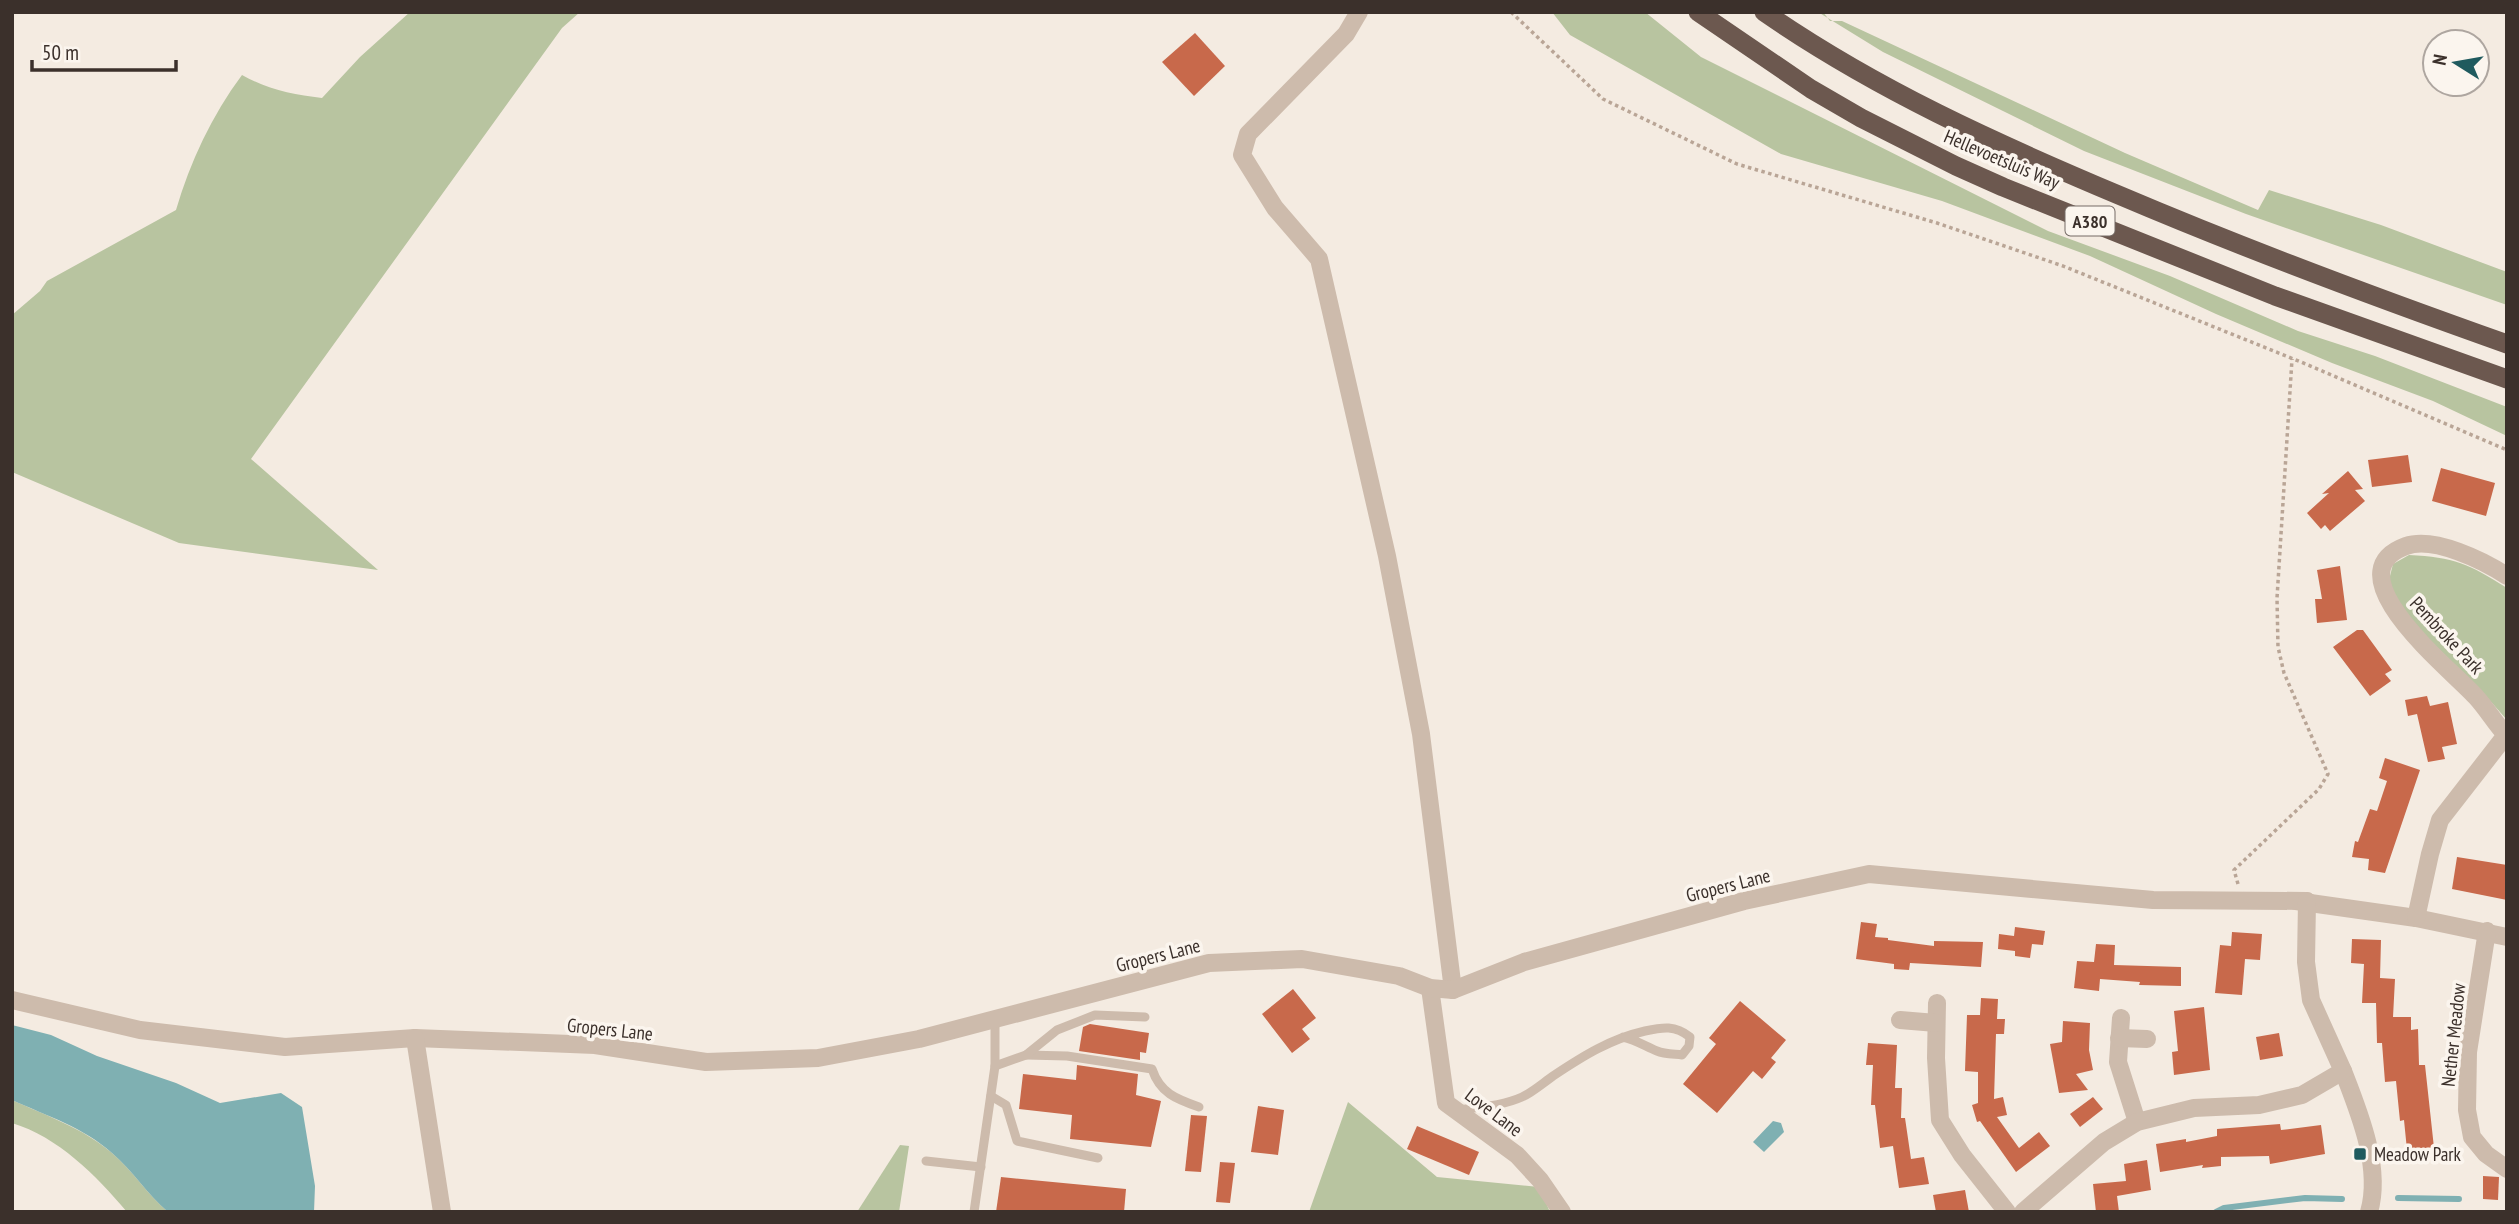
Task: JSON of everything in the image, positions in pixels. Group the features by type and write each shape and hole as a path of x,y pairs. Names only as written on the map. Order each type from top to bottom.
{"highway":[{"name":"Hellevoetsluis Way","path":"1698,12 1811,89 1892,134 1968,171 2275,296 2507,379"},
{"name":"Hellevoetsluis Way","path":"1764,12 1799,36 1901,96 2038,161 2322,278 2507,344"}],"street":[{"path":"1359,12 1346,34 1248,134 1242,155 1275,208 1319,259 1387,556 1421,734 1452,990"},
{"name":"Pembroke Park","path":"2416,918 2440,820 2506,735 2476,698 2401,621 2383,592 2383,567 2396,550 2411,544 2444,547 2482,560 2507,576"},
{"name":"Gropers Lane","path":"12,1000 140,1030 285,1047 415,1038 595,1045 706,1062 818,1058 919,1040 1209,963 1302,959 1399,976 1430,988 1452,990 1524,962 1563,951 1744,901 1869,874 2153,900 2307,901"},
{"path":"2244,899 2307,901 2416,918 2507,937"},
{"path":"2307,901 2306,962 2311,1000 2343,1071 2367,1134 2371,1204"},
{"name":"Nether Meadow","path":"2487,931 2469,1052 2467,1110 2472,1136 2486,1154 2507,1169"},
{"name":"Love Lane","path":"1430,988 1446,1103 1517,1155 1540,1180 1562,1212"},
{"path":"1937,1003 1936,1058 1940,1120 1962,1154 2007,1212"},
{"path":"2121,1018 2118,1062 2137,1122"},
{"path":"1900,1020 1936,1023"},
{"path":"415,1038 442,1212"},
{"path":"2119,1038 2147,1039"},
{"path":"2023,1212 2104,1142 2137,1122 2194,1108 2259,1105 2302,1095 2343,1071"}],"lane":[{"path":"996,1066 1026,1055 1057,1030 1096,1015 1145,1017"},
{"path":"974,1212 996,1066 995,1019"},
{"path":"1457,1110 1509,1103 1526,1096 1600,1046 1623,1037 1669,1027 1681,1030 1690,1037 1689,1046 1682,1055 1657,1051 1623,1037"},
{"path":"1026,1055 1068,1056 1152,1069 1157,1084 1176,1099 1199,1107"},
{"path":"991,1096 1006,1105 1017,1141 1098,1158"},
{"path":"926,1161 981,1167"}],"path":[{"path":"1511,12 1603,99 1737,164 1937,223 2050,262 2292,359 2507,450"},
{"path":"2244,899 2234,870 2319,789 2328,774 2284,673 2278,647 2277,598 2292,359"}],"green space":[{"path":"410,12 580,12 562,28 251,459 378,570 179,543 12,472 12,315 40,291 47,281 176,210 203,140 242,75 280,91 322,98 360,57"},
{"path":"1552,12 1645,12 1701,57 2048,231 2170,276 2298,331 2375,356 2507,407 2507,436 2433,401 2332,363 2216,314 2090,256 1942,201 1781,154 1570,35"},
{"path":"1833,21 1842,21 2125,153 2258,210 2269,190 2381,225 2507,272 2507,305 2246,214 2084,151 1883,52"},
{"path":"2409,555 2461,563 2507,588 2507,720 2478,687 2414,625 2394,598 2389,580 2393,564"},
{"path":"12,1100 64,1123 101,1144 120,1160 168,1212 127,1212 75,1159 45,1138 12,1123"},
{"path":"1348,1102 1437,1177 1539,1187 1550,1212 1309,1212"},
{"path":"900,1145 909,1146 899,1212 857,1212"}],"water":[{"path":"12,1025 51,1035 97,1056 176,1083 220,1103 281,1093 302,1107 315,1186 314,1212 168,1212 120,1160 101,1144 64,1123 12,1100"},
{"path":"1773,1121 1781,1123 1784,1132 1764,1152 1753,1142"}],"building":[{"path":"1195,33 1225,66 1194,96 1162,62"},
{"path":"2408,455 2412,482 2372,487 2368,460"},
{"path":"2441,468 2495,483 2486,516 2432,501"},
{"path":"2348,471 2363,489 2355,490 2365,501 2330,531 2325,525 2321,529 2307,513 2329,493 2322,494"},
{"path":"2340,566 2347,620 2317,623 2315,599 2322,599 2317,570"},
{"path":"2357,630 2363,630 2392,670 2385,674 2391,681 2370,696 2333,647"},
{"path":"2427,696 2430,706 2448,702 2457,744 2442,747 2445,759 2428,762 2417,714 2408,716 2405,700"},
{"path":"2385,758 2420,770 2385,873 2368,870 2369,859 2352,857 2355,841 2358,842 2370,809 2377,811 2387,781 2379,778"},
{"path":"2457,857 2507,865 2507,900 2452,889"},
{"path":"1861,922 1877,924 1875,937 1888,940 1934,946 1934,941 1983,942 1981,967 1910,963 1909,970 1894,969 1894,964 1856,959"},
{"path":"2015,927 2045,931 2043,945 2032,944 2030,958 2015,956 2015,951 1998,949 1999,934 2014,936"},
{"path":"2232,932 2262,934 2260,960 2245,959 2242,995 2215,993 2220,945 2231,946"},
{"path":"2352,939 2381,940 2380,978 2395,979 2393,1017 2411,1017 2411,1030 2418,1029 2419,1065 2425,1065 2435,1157 2408,1160 2396,1081 2385,1082 2382,1043 2377,1043 2376,1003 2362,1003 2364,964 2351,963"},
{"path":"2096,944 2115,945 2114,965 2181,967 2181,986 2139,985 2140,982 2100,979 2099,991 2074,988 2077,961 2094,962"},
{"path":"1293,989 1316,1018 1302,1029 1310,1039 1292,1053 1262,1014"},
{"path":"1981,998 1998,999 1997,1019 2005,1019 2004,1034 1996,1034 1994,1099 2003,1097 2007,1115 1997,1117 2019,1148 2039,1132 2050,1146 2016,1172 1980,1121 1977,1122 1972,1105 1978,1103 1978,1072 1965,1071 1967,1015 1980,1015"},
{"path":"1740,1001 1786,1040 1771,1058 1776,1062 1762,1079 1753,1071 1717,1113 1683,1084 1716,1044 1709,1038"},
{"path":"2204,1007 2210,1070 2174,1075 2172,1052 2178,1051 2174,1011"},
{"path":"2063,1021 2090,1023 2089,1050 2093,1070 2076,1074 2088,1090 2059,1093 2050,1044 2062,1042"},
{"path":"1090,1024 1149,1033 1146,1053 1140,1052 1140,1060 1079,1051 1083,1027"},
{"path":"2279,1033 2283,1056 2260,1060 2256,1037"},
{"path":"1868,1043 1897,1045 1895,1088 1902,1088 1901,1118 1905,1118 1911,1159 1924,1157 1929,1184 1899,1188 1893,1146 1880,1148 1875,1105 1871,1105 1873,1065 1866,1065"},
{"path":"1077,1065 1138,1074 1136,1095 1161,1101 1151,1147 1070,1139 1072,1115 1019,1109 1023,1074 1076,1080"},
{"path":"2093,1097 2103,1109 2080,1127 2070,1114"},
{"path":"1258,1106 1284,1110 1278,1155 1251,1152"},
{"path":"1191,1115 1207,1116 1201,1172 1185,1171"},
{"path":"2280,1124 2281,1130 2321,1125 2325,1154 2270,1164 2269,1156 2221,1157 2221,1166 2202,1168 2203,1165 2160,1172 2156,1144 2217,1136 2217,1129"},
{"path":"1417,1126 1479,1152 1469,1175 1407,1149"},
{"path":"2147,1160 2151,1190 2117,1196 2119,1212 2096,1212 2093,1184 2126,1181 2124,1164"},
{"path":"1220,1162 1235,1163 1230,1203 1216,1202"},
{"path":"2483,1176 2499,1177 2498,1200 2483,1199"},
{"path":"1001,1177 1126,1189 1124,1212 996,1212"},
{"path":"1965,1190 1969,1212 1936,1212 1933,1195"}],"waterway":[{"path":"2216,1212 2224,1208 2305,1198 2342,1199"},
{"path":"2398,1198 2459,1199"}],"place":[{"name":"Meadow Park","path":"2360,1154"}]}
